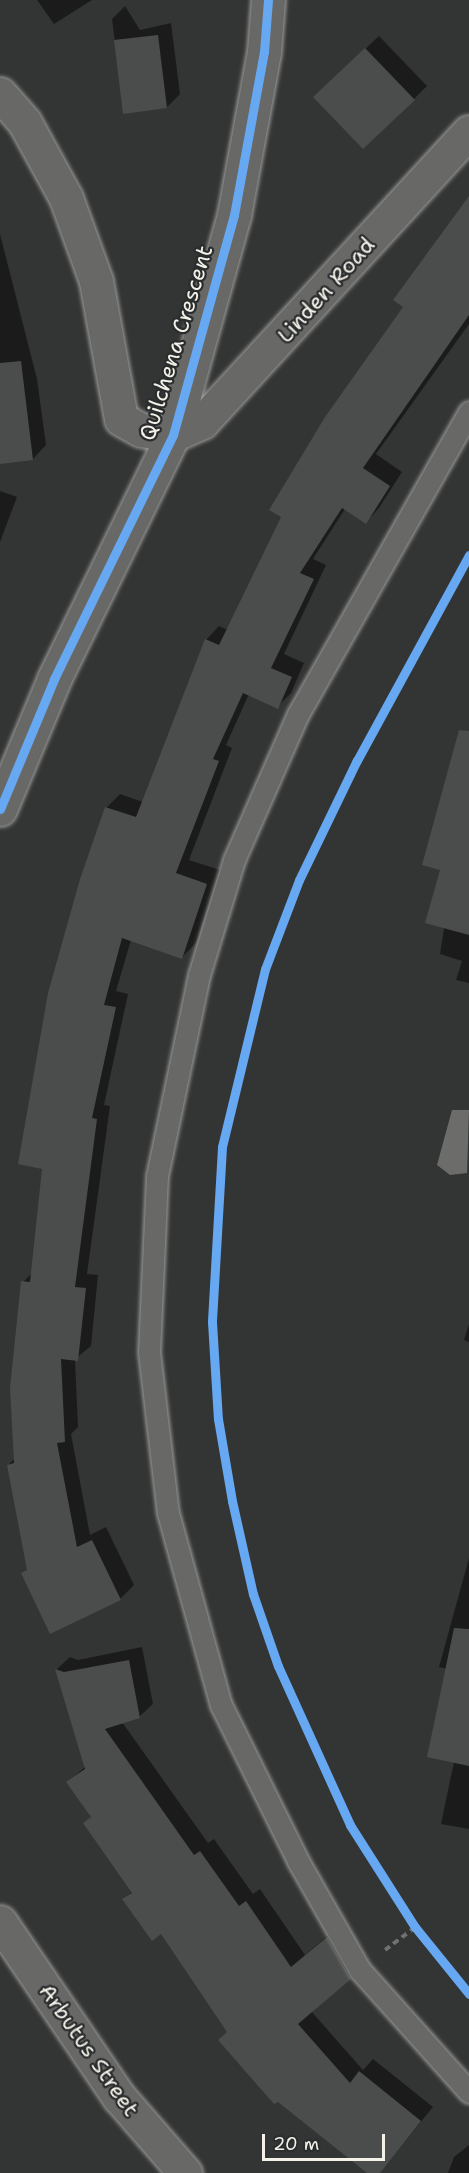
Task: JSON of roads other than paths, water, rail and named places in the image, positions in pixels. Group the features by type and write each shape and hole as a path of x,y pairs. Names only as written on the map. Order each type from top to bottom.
{"street":[{"name":"Quilchena Crescent","path":"0,809 54,679 173,435 234,215 264,52 268,0"},
{"path":"0,94 25,123 66,198 96,282 118,413 132,427 173,435"},
{"name":"Linden Road","path":"173,435 210,413 469,132"},
{"name":"Arbutus Street","path":"0,1922 119,2097 185,2173"}],"lane":[{"path":"469,412 298,714 234,860 199,975 157,1176 149,1352 168,1513 221,1705 298,1861 360,1970 469,2092"}]}
